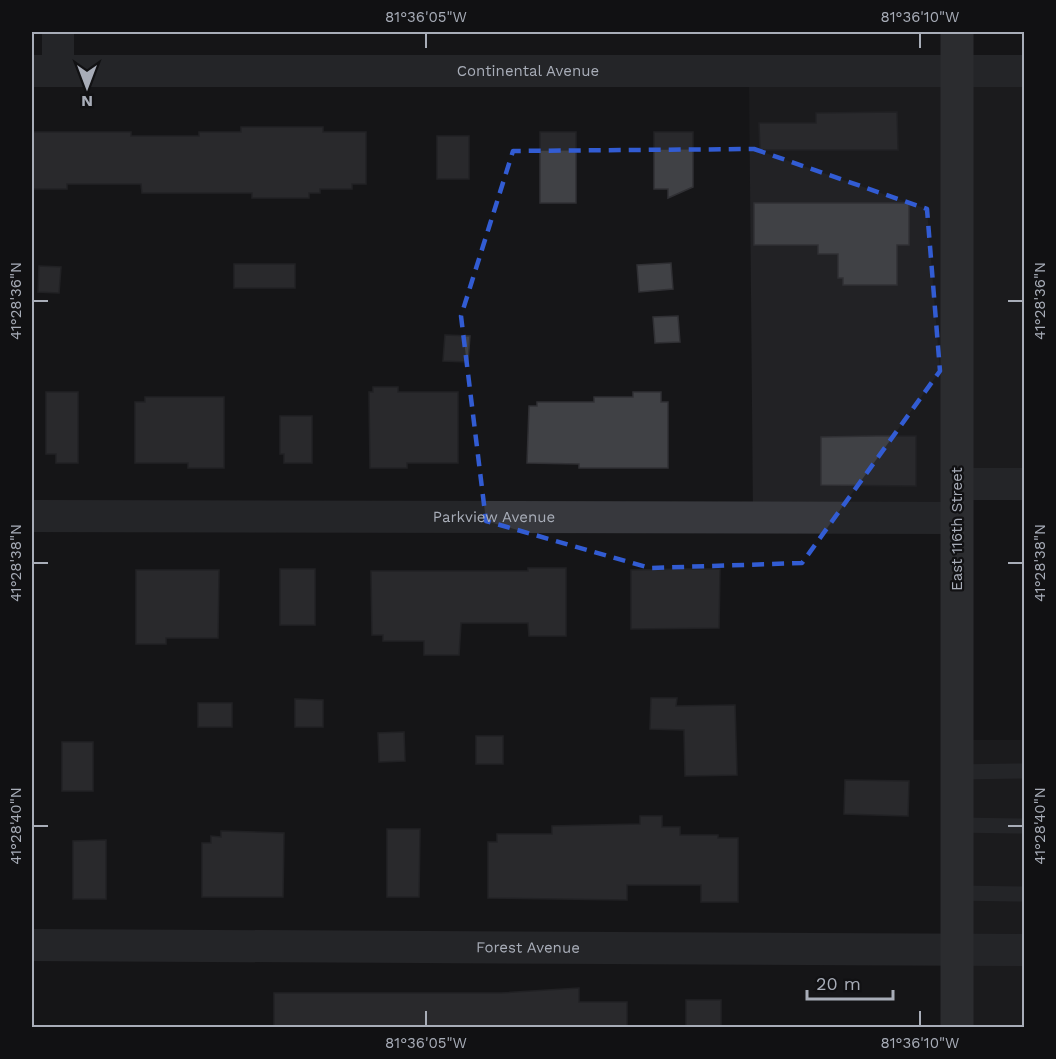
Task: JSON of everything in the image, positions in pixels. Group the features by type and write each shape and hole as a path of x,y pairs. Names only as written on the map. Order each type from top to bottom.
{"main road":[{"name":"East 116th Street","path":"957,32 957,1028"}],"street":[{"path":"45,71 58,32"},
{"name":"Continental Avenue","path":"45,71 1024,71"},
{"path":"957,484 1024,484"},
{"name":"Parkview Avenue","path":"32,516 957,518"},
{"name":"Forest Avenue","path":"32,945 1024,950"}],"lane":[{"path":"957,772 1024,771"},
{"path":"957,825 1024,826"},
{"path":"957,893 1024,894"}],"highlighted area":[{"path":"754,149 927,209 940,371 802,563 650,568 486,521 461,316 513,151"}],"shaded area":[{"path":"749,71 1024,71 1024,484 957,484 957,518 753,518"},
{"path":"957,740 1024,740 1024,1027 957,1027"}],"building":[{"path":"897,112 898,150 760,150 759,123 816,123 816,113"},
{"path":"241,127 323,127 323,132 366,132 366,184 352,184 352,189 320,189 320,193 309,193 309,198 252,198 252,193 142,193 141,184 67,184 67,189 32,189 32,132 131,132 131,136 199,136 199,132 241,132"},
{"path":"540,132 576,132 576,203 540,203"},
{"path":"654,132 693,132 693,187 668,198 668,189 654,189"},
{"path":"437,136 469,136 469,179 437,179"},
{"path":"754,203 909,203 909,245 897,245 897,285 843,285 843,278 838,278 838,254 818,254 818,245 754,245"},
{"path":"671,263 673,289 639,292 637,265"},
{"path":"234,264 295,264 295,288 234,288"},
{"path":"39,266 61,267 59,293 38,292"},
{"path":"678,316 680,342 655,343 653,317"},
{"path":"445,335 470,336 468,362 443,361"},
{"path":"373,387 398,387 398,392 458,392 458,463 407,463 407,468 370,468 369,392 373,392"},
{"path":"46,392 78,392 78,463 56,463 56,454 46,454"},
{"path":"633,392 661,392 661,402 668,402 668,468 579,468 579,464 527,463 529,406 537,406 537,402 594,402 594,397 633,397"},
{"path":"145,397 224,397 224,468 188,468 188,463 135,463 135,402 145,402"},
{"path":"280,416 312,416 312,463 284,463 284,454 280,454"},
{"path":"916,436 916,486 821,485 821,437"},
{"path":"528,568 566,568 566,636 529,636 528,623 461,623 459,655 424,655 424,641 383,641 383,635 372,635 371,571 528,571"},
{"path":"280,569 315,569 315,625 280,625"},
{"path":"720,569 719,628 631,629 631,570"},
{"path":"136,570 219,570 218,638 166,638 166,644 136,644"},
{"path":"651,698 677,698 676,706 735,705 737,775 685,776 684,730 650,729"},
{"path":"295,699 323,700 323,727 295,727"},
{"path":"198,703 232,703 232,727 198,727"},
{"path":"404,732 405,761 379,762 378,733"},
{"path":"476,736 503,736 503,764 476,764"},
{"path":"62,742 93,742 93,791 62,791"},
{"path":"845,780 909,781 908,816 844,814"},
{"path":"640,816 662,816 662,827 680,827 680,835 718,835 718,838 738,838 738,902 701,902 701,885 627,885 627,900 488,898 488,842 497,842 497,834 552,834 552,826 640,824"},
{"path":"387,829 420,829 419,897 387,897"},
{"path":"221,831 284,833 283,897 202,897 202,843 211,843 211,836 221,837"},
{"path":"106,840 106,899 73,899 73,841"},
{"path":"579,988 579,1002 627,1002 627,1028 274,1028 274,993 501,993"},
{"path":"686,1000 721,1000 721,1028 686,1028"}]}
